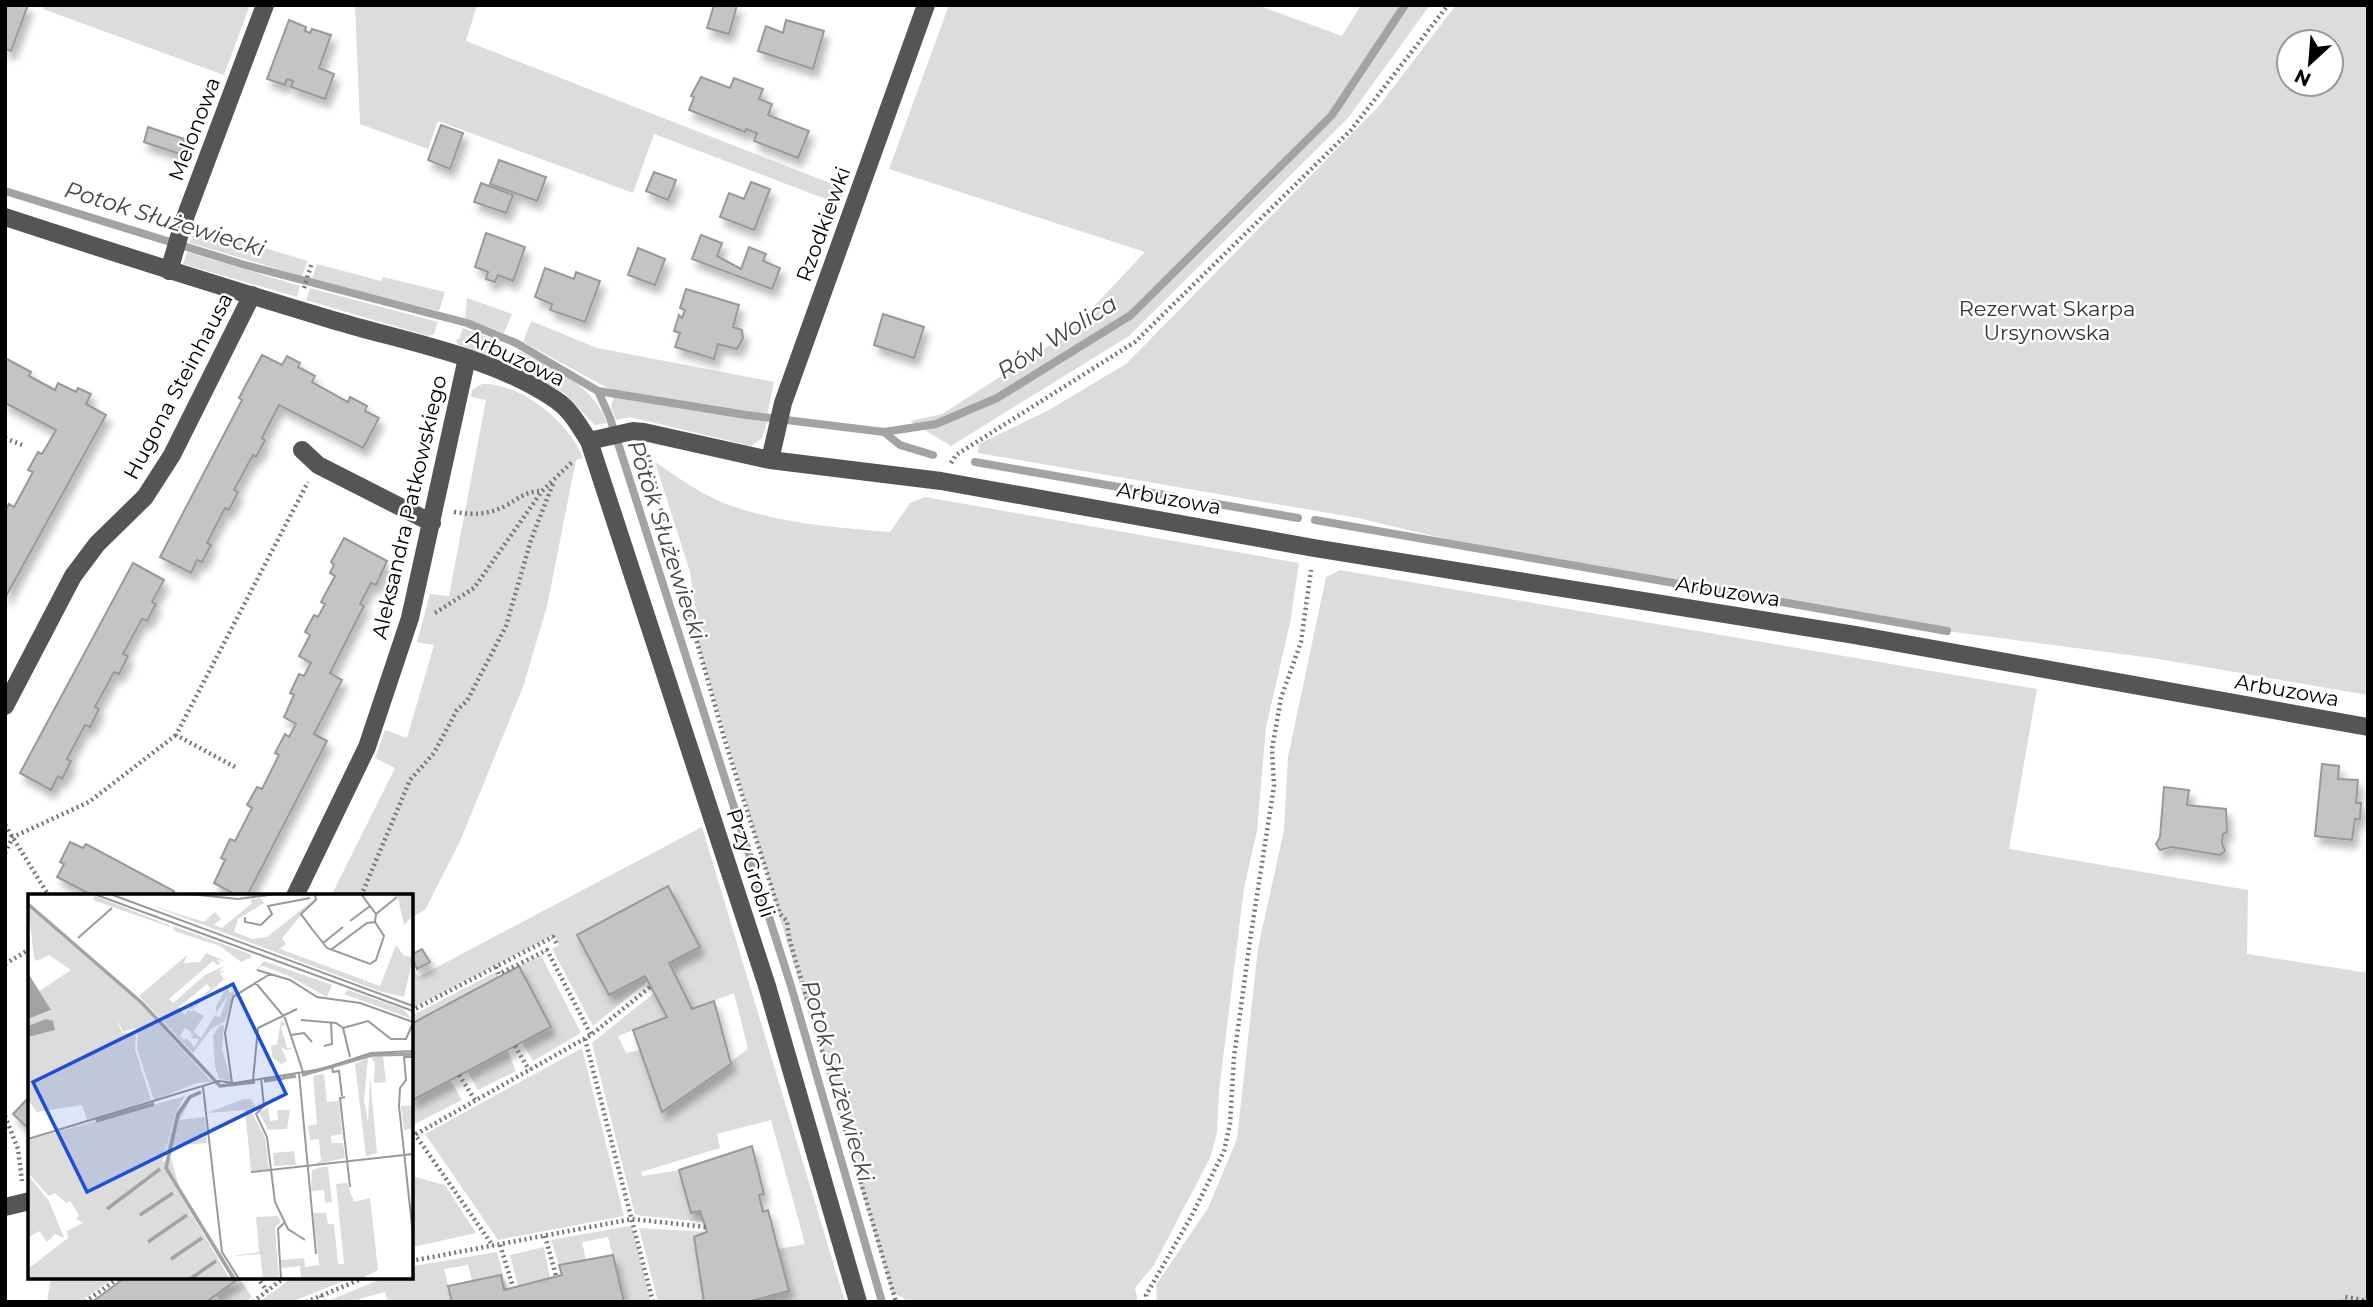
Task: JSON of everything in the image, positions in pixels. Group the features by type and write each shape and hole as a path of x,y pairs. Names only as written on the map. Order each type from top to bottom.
{"street":[{"name":"Melonowa","path":"170,266 183,223 265,5"},
{"name":"Rzodkiewki","path":"771,453 783,402 926,5"},
{"name":"Arbuzowa","path":"5,217 170,266 252,295 467,358 527,384 559,402 572,414 589,445 633,431 942,481 1314,548 1855,635 2368,727"},
{"name":"Hugona Steinhausa","path":"5,706 73,576 97,544 145,497 172,455 252,295"},
{"name":"Aleksandra Patkowskiego","path":"296,894 367,747 410,618 467,358"},
{"name":"Przy Grobli","path":"589,445 767,986 858,1302"},
{"path":"302,450 318,466 432,523"},
{"path":"5,1207 27,1202"}],"path":[{"path":"942,481 956,455 1135,342 1351,130 1448,5"},
{"path":"301,300 311,265"},
{"path":"633,431 647,450 670,547 725,741 780,914 787,921 789,939 896,1302"},
{"path":"5,438 22,445"},
{"path":"410,618 450,606 474,588 542,491 589,445"},
{"path":"5,853 13,838 89,802 176,735 318,466"},
{"path":"361,894 410,780 434,753 457,710 467,701 506,626 531,540 554,481"},
{"path":"466,514 480,515 505,506 527,491 542,491"},
{"path":"1147,1302 1146,1295 1224,1151 1230,1124 1234,1057 1274,786 1272,749 1281,698 1301,642 1314,548"},
{"path":"176,735 235,767"},
{"path":"5,824 48,894"},
{"path":"413,1010 553,937 558,946"},
{"path":"5,964 28,950"},
{"path":"496,967 499,974 547,950 591,1035"},
{"path":"493,1246 413,1135 585,1039 650,987"},
{"path":"585,1039 653,1302"},
{"path":"515,1046 529,1070"},
{"path":"459,1075 475,1100"},
{"path":"5,1116 18,1149 27,1202"},
{"path":"413,1260 632,1219 706,1227"},
{"path":"545,1236 556,1276"},
{"path":"500,1245 513,1287"},
{"path":"85,1302 117,1279"},
{"path":"258,1279 267,1291"},
{"path":"253,1302 282,1279"},
{"path":"306,1302 361,1279"},
{"path":"321,1295 324,1302"},
{"path":"2344,1302 2345,1297 2368,1301"}],"green space":[{"path":"44,5 250,5 224,75 43,9"},
{"path":"355,5 477,5 466,41 845,189 839,204 654,134 633,193 438,121 428,149 360,124"},
{"path":"949,5 1257,5 1342,36 1361,5 1430,5 1348,118 1129,336 951,446 910,421 942,414 1069,333 1145,252 889,169"},
{"name":"Rezerwat Skarpa Ursynowska","path":"1456,5 2368,5 2368,695 2159,659 1947,631 1680,586 1680,582 1530,559 1358,518 978,453 979,444 1047,411 1126,364 1379,106"},
{"path":"195,227 308,261 302,276 190,243"},
{"path":"187,252 300,286 297,297 183,264"},
{"path":"317,264 381,281 383,277 445,292 439,311 312,279"},
{"path":"310,288 438,322 434,334 428,336 306,300"},
{"path":"467,298 512,314 504,333 465,318"},
{"path":"531,321 597,348 774,382 767,416 613,391 523,342"},
{"path":"463,328 500,342 494,359 457,344 456,339 459,339"},
{"path":"519,351 582,388 593,398 607,423 595,425 564,393 512,366"},
{"path":"482,384 497,385 527,397 567,431 583,458 576,460 547,606 523,687 461,839 425,910 413,917 413,894 332,894 395,768 375,758 385,730 407,738 434,645 417,642 430,594 449,596 486,400 471,397 472,390"},
{"path":"614,395 767,422 762,438 751,446 630,417 616,420 611,407"},
{"path":"655,462 714,499 773,518 890,532 910,503 925,497 1299,563 1290,623 1266,727 1257,831 1244,888 1219,1091 1217,1133 1210,1158 1154,1265 1135,1288 1138,1302 905,1302 904,1298 892,1293 692,624 698,623 690,572"},
{"path":"1340,570 2037,689 2009,849 2248,890 2247,954 2368,973 2368,1302 1157,1302 1156,1285 1208,1208 1237,1139 1258,948 1284,830 1288,757 1326,577"},
{"path":"702,827 845,1302 747,1302 789,1291 779,1249 805,1244 771,1120 717,1134 720,1148 641,1172 643,1176 679,1170 690,1213 700,1211 704,1222 635,1215 592,1043 654,993 667,1017 618,1036 626,1053 640,1050 663,1112 748,1049 734,993 692,1009 669,963 700,947 668,887 577,935 609,995 645,976 647,982 593,1026 552,949 559,945 554,935 413,1008 413,968 418,977"},
{"path":"541,955 581,1033 533,1061 522,1042 551,1027 519,966"},
{"path":"496,972 498,977 414,1023 413,1015"},
{"path":"582,1048 624,1216 498,1240 425,1134"},
{"path":"507,1050 516,1071 478,1090 467,1071"},
{"path":"450,1080 462,1100 413,1125 413,1100"},
{"path":"413,1177 445,1185 476,1233 413,1247"},
{"path":"632,1227 651,1302 624,1302 608,1237 582,1242 586,1260 559,1265 551,1240"},
{"path":"639,1228 707,1232 704,1302 658,1302"},
{"path":"544,1247 550,1278 518,1286 510,1255"},
{"path":"497,1252 507,1289 504,1290 500,1275 472,1281 468,1265 444,1269 452,1302 388,1302 385,1292 359,1299 360,1302 330,1300 381,1279 413,1279 413,1266"},
{"path":"51,1279 112,1279 80,1302 47,1302"},
{"path":"240,1279 252,1297 245,1302 221,1302 216,1295"},
{"path":"290,1279 349,1279 291,1302 259,1302"}],"building":[{"path":"5,5 28,5 11,51 5,49"},
{"path":"714,5 737,5 729,34 707,28"},
{"path":"289,20 306,27 305,31 310,33 312,29 331,35 319,68 334,74 325,99 291,87 293,81 287,79 285,85 267,79"},
{"path":"786,20 824,31 813,69 758,51 766,26 783,33"},
{"path":"701,77 730,88 734,78 763,89 759,99 772,104 768,115 809,131 798,158 754,141 757,133 746,129 745,132 689,110 694,97 691,96"},
{"path":"441,125 463,133 450,169 428,160"},
{"path":"148,127 184,139 180,154 144,142"},
{"path":"499,160 546,177 537,201 490,184"},
{"path":"654,172 676,180 668,200 646,191"},
{"path":"751,182 770,189 754,230 720,217 729,193 744,199"},
{"path":"481,183 513,195 506,213 474,202"},
{"path":"486,233 525,247 513,281 498,275 495,282 486,279 488,272 475,267"},
{"path":"701,235 722,243 717,256 741,269 749,247 766,254 763,261 780,268 772,289 692,259"},
{"path":"638,248 665,259 655,285 628,275"},
{"path":"545,268 574,279 576,272 600,281 585,322 550,310 552,304 535,297"},
{"path":"686,289 739,305 733,327 742,330 743,338 737,349 718,344 714,359 675,347 680,333 674,331 679,315 682,318 685,310 680,308"},
{"path":"883,314 924,327 914,358 874,345"},
{"path":"262,355 282,365 287,356 300,363 298,367 315,376 312,382 348,402 350,397 367,406 365,411 379,418 363,448 279,405 262,438 265,440 256,457 253,455 234,490 238,492 229,510 225,508 207,543 211,545 202,562 197,560 191,573 160,557 242,400 239,398"},
{"path":"5,358 31,372 29,376 55,390 58,383 76,392 78,388 91,394 86,404 106,415 5,598 5,511 9,504 14,507 33,472 28,470 38,452 42,454 56,430 5,403"},
{"path":"344,538 387,561 376,585 371,583 360,604 364,606 330,673 342,680 314,734 327,741 248,894 234,894 214,883 225,860 221,858 230,839 235,841 252,808 247,805 257,787 262,789 279,755 275,753 285,734 289,737 296,724 284,717 294,695 290,693 299,674 304,676 311,663 299,656 310,635 305,632 314,615 318,617 325,604 321,602 335,576 330,573 334,565 331,562"},
{"path":"133,563 164,580 152,602 156,604 147,621 142,619 123,654 128,656 119,674 114,672 95,707 99,709 90,727 85,725 67,759 71,761 62,779 58,776 51,790 20,773"},
{"path":"2322,764 2339,766 2338,779 2358,780 2356,803 2361,803 2360,819 2355,819 2352,840 2315,836"},
{"path":"2164,787 2189,790 2187,805 2226,809 2227,832 2223,834 2222,843 2225,851 2220,855 2171,847 2160,850 2156,844 2160,837"},
{"path":"70,842 83,848 86,844 174,891 174,894 87,894 57,877 64,864 60,862"},
{"path":"668,886 700,947 669,963 692,1009 714,1001 731,1064 662,1112 633,1030 667,1017 645,976 609,995 577,935"},
{"path":"422,949 430,962 417,969 413,954"},
{"path":"519,966 551,1027 413,1100 413,1023"},
{"path":"28,1098 28,1128 13,1114"},
{"path":"752,1146 764,1194 759,1195 763,1212 768,1210 789,1291 747,1302 704,1302 694,1237 707,1232 700,1211 691,1213 679,1170"},
{"path":"613,1255 624,1302 452,1302 448,1286 501,1275 504,1290 562,1275 559,1265"},
{"path":"123,1279 238,1279 206,1302 92,1302"}],"waterway":[{"name":"Rów Wolica","path":"598,391 746,415 884,432 936,424 997,398 1131,315 1332,115 1405,5"},
{"name":"Potok Służewiecki","path":"5,191 245,265 467,323 516,343 598,391 610,418 791,986 882,1302"},
{"path":"884,432 900,445 933,455"},
{"path":"975,462 1176,497"},
{"path":"1212,503 1298,518"},
{"path":"1315,520 1947,631"}]}
